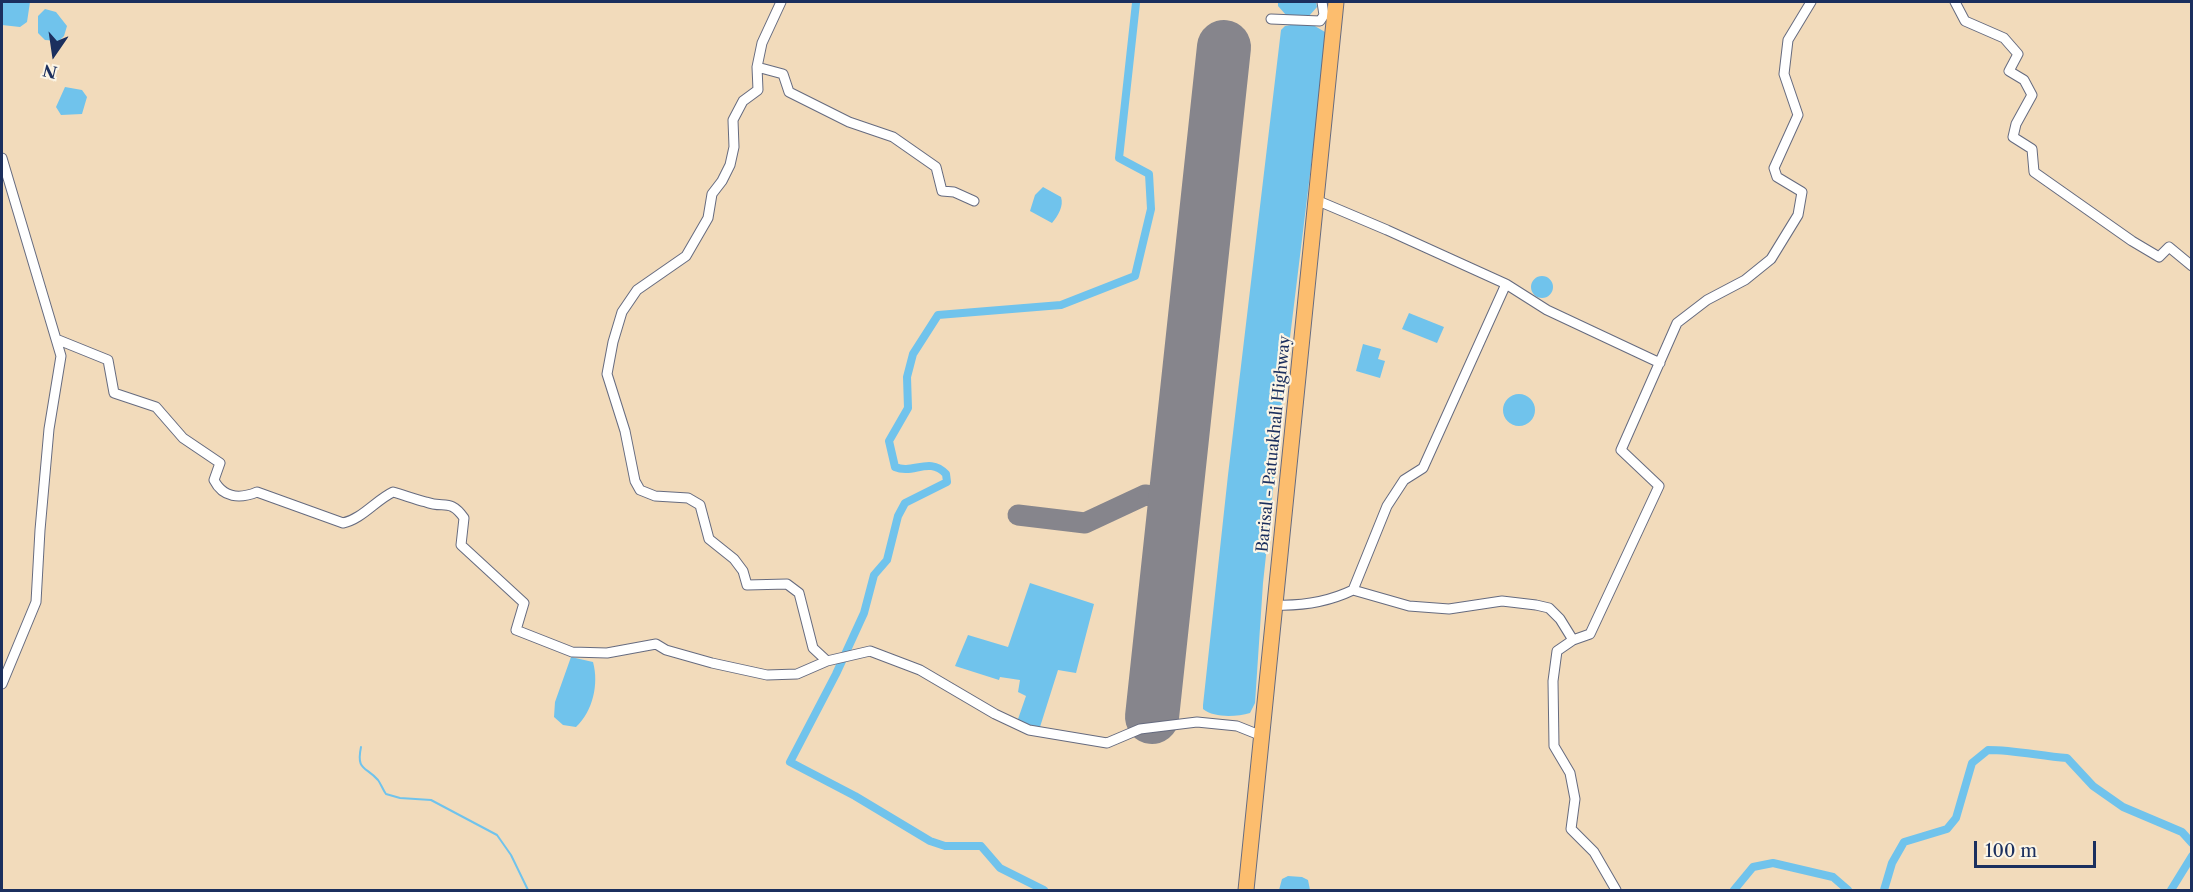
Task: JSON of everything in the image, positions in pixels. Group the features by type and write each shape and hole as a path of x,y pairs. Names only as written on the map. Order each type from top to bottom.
{"highway":[{"name":"Barisal - Patuakhali Highway","path":"1246,891 1336,2"}],"street":[{"path":"781,2 762,43 757,67 758,90 743,101 733,120 734,147 730,165 712,194 708,218 686,256 638,290 622,312 612,342 607,374 625,431 635,481 640,490 655,496 688,498 700,505 709,539 734,559 743,571 747,585 787,584 799,593 813,648 827,661"},
{"path":"1271,19 1320,21 1324,15 1322,2"},
{"path":"1616,891 1594,852 1571,829 1575,799 1570,773 1554,746 1553,681 1557,651 1573,640 1590,634 1659,486 1621,450 1677,323 1707,300 1745,280 1771,259 1798,215 1802,192 1777,177 1774,168 1798,115 1784,74 1788,40 1811,2"},
{"path":"1955,2 1965,21 2004,38 2018,54 2009,71 2024,80 2032,95 2016,124 2013,137 2032,149 2034,172 2132,241 2159,256 2169,247 2192,266"},
{"path":"757,67 783,74 789,92 849,122 892,137 936,167 942,190 954,192 974,201"},
{"path":"2,158 61,356 49,429 36,602 2,684"},
{"path":"1316,200 1506,284 1547,310 1660,363"},
{"path":"1353,590 1387,506 1404,480 1423,468 1506,284"},
{"path":"56,339 108,360 114,393 156,407 183,438 220,463 214,480 222,490 229,494 246,496 257,492 344,524 393,492 428,504 448,504 456,508 464,518 461,545 524,603 516,630 572,652 608,653 656,644 666,650 712,663 767,675 797,674 827,661 870,651 920,670 995,714 1029,730 1107,743 1140,729 1197,722 1237,726 1262,736"},
{"path":"1276,605 1317,603 1353,590 1409,606 1449,609 1502,601 1536,605 1549,608 1560,619 1573,640"}],"water":[{"path":"2,2 30,2 27,22 20,27 2,25"},
{"path":"1278,2 1316,2 1317,7 1309,16 1286,15 1278,6"},
{"path":"45,9 56,12 67,26 64,36 59,41 45,40 38,33 38,16"},
{"path":"1313,25 1325,32 1323,68 1286,370 1263,583 1255,703 1250,713 1232,716 1219,715 1203,709 1203,705 1228,475 1281,30 1285,26"},
{"path":"65,87 82,90 87,97 82,114 61,115 56,107"},
{"path":"1043,187 1061,197 1060,211 1052,223 1030,211 1035,195"},
{"path":"1542,276 1550,279 1553,287 1550,295 1542,298 1534,295 1531,287 1534,279"},
{"path":"1409,313 1444,327 1437,343 1402,329"},
{"path":"1363,344 1381,349 1378,359 1385,361 1380,378 1356,371"},
{"path":"1519,394 1530,399 1535,410 1530,421 1519,426 1508,421 1503,410 1508,399"},
{"path":"1030,583 1094,604 1076,673 1058,670 1040,727 1017,722 1026,696 1018,692 1020,680 1000,677 999,680 955,666 968,635 1008,647"},
{"path":"571,657 593,662 595,670 593,697 587,713 576,727 563,725 554,717 555,702"},
{"path":"1288,876 1308,880 1310,890 1279,890 1282,879"}],"waterway":[{"path":"1044,890 1000,868 981,846 945,846 930,841 855,796 790,762 836,674 864,613 874,575 887,560 898,516 905,503 947,482 946,474 933,466 908,469 895,467 889,441 908,408 907,377 913,354 938,315 1061,305 1135,276 1151,209 1149,174 1119,158 1136,3"},
{"path":"361,747 361,764 378,780 386,794 400,798 431,800 497,835 511,855 528,890"},
{"path":"1884,890 1892,863 1904,842 1947,829 1956,818 1972,763 1988,750 2067,758 2093,786 2123,807 2182,832 2192,843"},
{"path":"2171,890 2192,856"},
{"path":"1734,890 1753,867 1773,863 1833,877 1848,890"}],"taxiway":[{"path":"1018,515 1085,523 1145,495 1175,499"}],"runway":[{"path":"1152,717 1224,47"}]}
